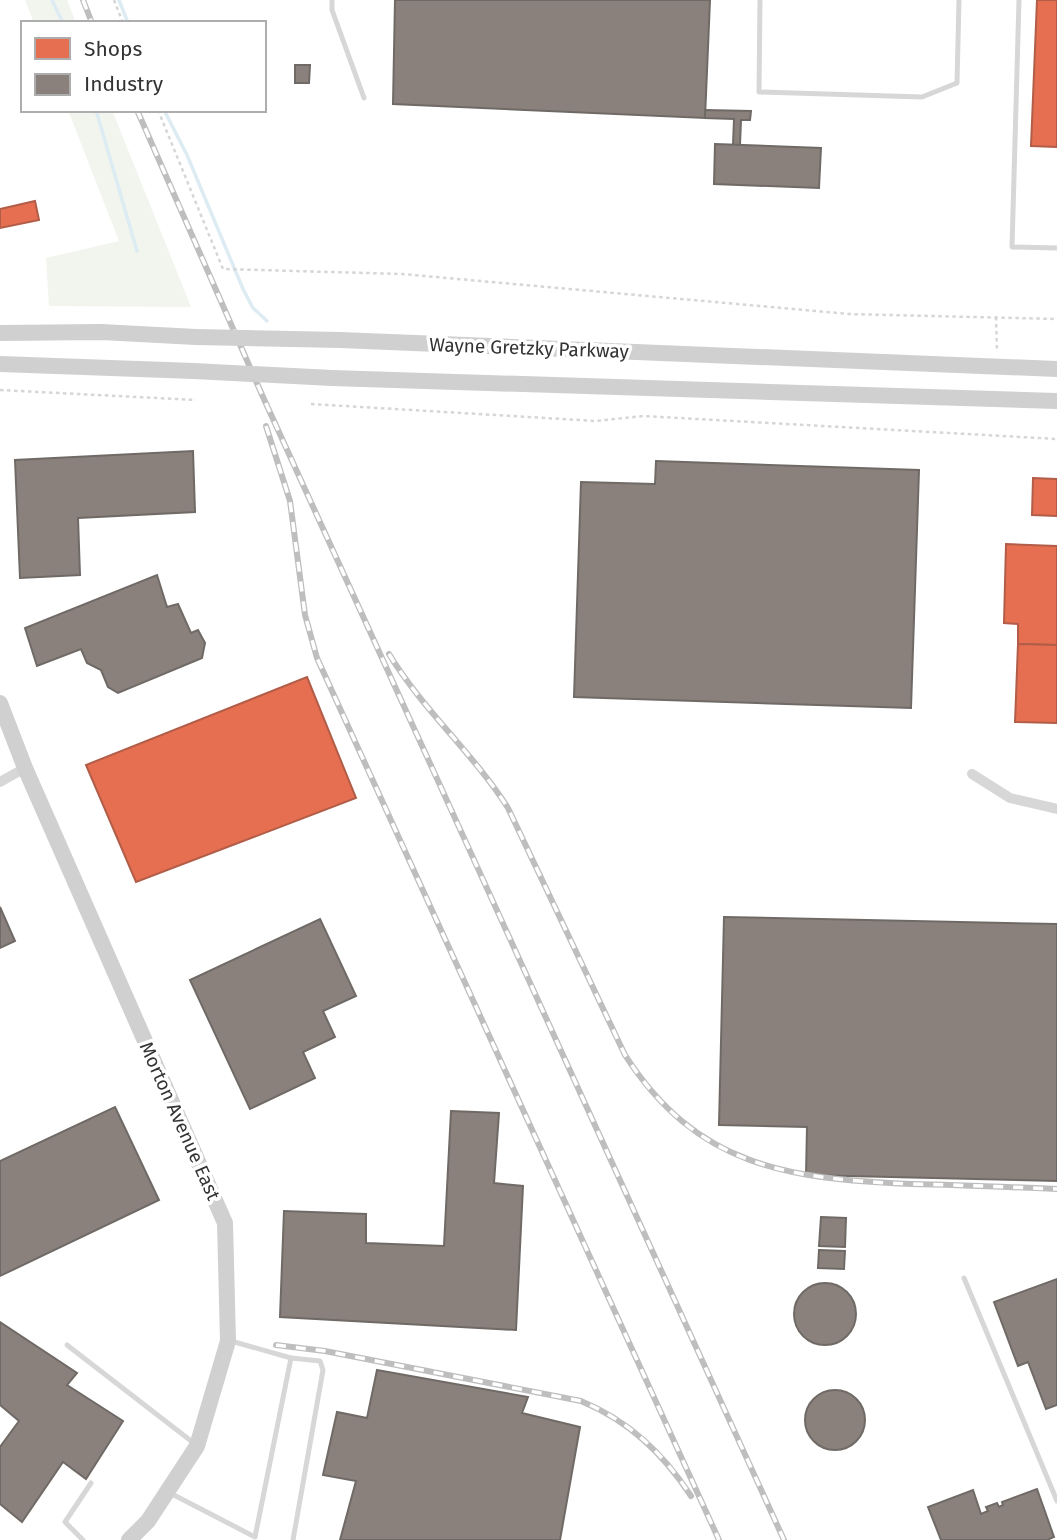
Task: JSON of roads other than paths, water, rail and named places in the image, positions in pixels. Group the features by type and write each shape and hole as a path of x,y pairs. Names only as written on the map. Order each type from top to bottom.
{"main road":[{"name":"Wayne Gretzky Parkway","path":"0,333 101,332 340,340 1057,369"},
{"name":"Wayne Gretzky Parkway","path":"0,365 1057,401"},
{"name":"Morton Avenue East","path":"0,704 24,768 225,1223 228,1341 197,1446 148,1521 129,1540"}],"street":[{"path":"0,782 24,768"},
{"path":"972,774 1010,798 1057,809"}],"lane":[{"path":"332,0 332,10 364,98"},
{"path":"760,0 759,92 922,97 957,83 959,0"},
{"path":"1019,0 1012,247 1057,248"},
{"path":"964,1278 1057,1501"},
{"path":"228,1341 291,1358 320,1361 323,1370 293,1540"},
{"path":"67,1345 197,1446"},
{"path":"168,1492 257,1539 291,1358"},
{"path":"83,1540 65,1522 91,1483"}],"waterway":[{"path":"52,0 62,21"},
{"path":"119,0 127,21"},
{"path":"97,112 137,251"},
{"path":"165,112 187,155 243,289 253,308 267,321"}],"railway":[{"path":"83,0 91,21"},
{"path":"138,112 263,397 784,1540"},
{"path":"266,426 290,501 305,615 317,658 719,1540"},
{"path":"389,654 417,694 508,808 625,1055 653,1092 683,1122 715,1144 749,1160 786,1171 867,1182 1057,1189"},
{"path":"276,1345 325,1351 581,1401 614,1418 657,1452 691,1496"}]}
